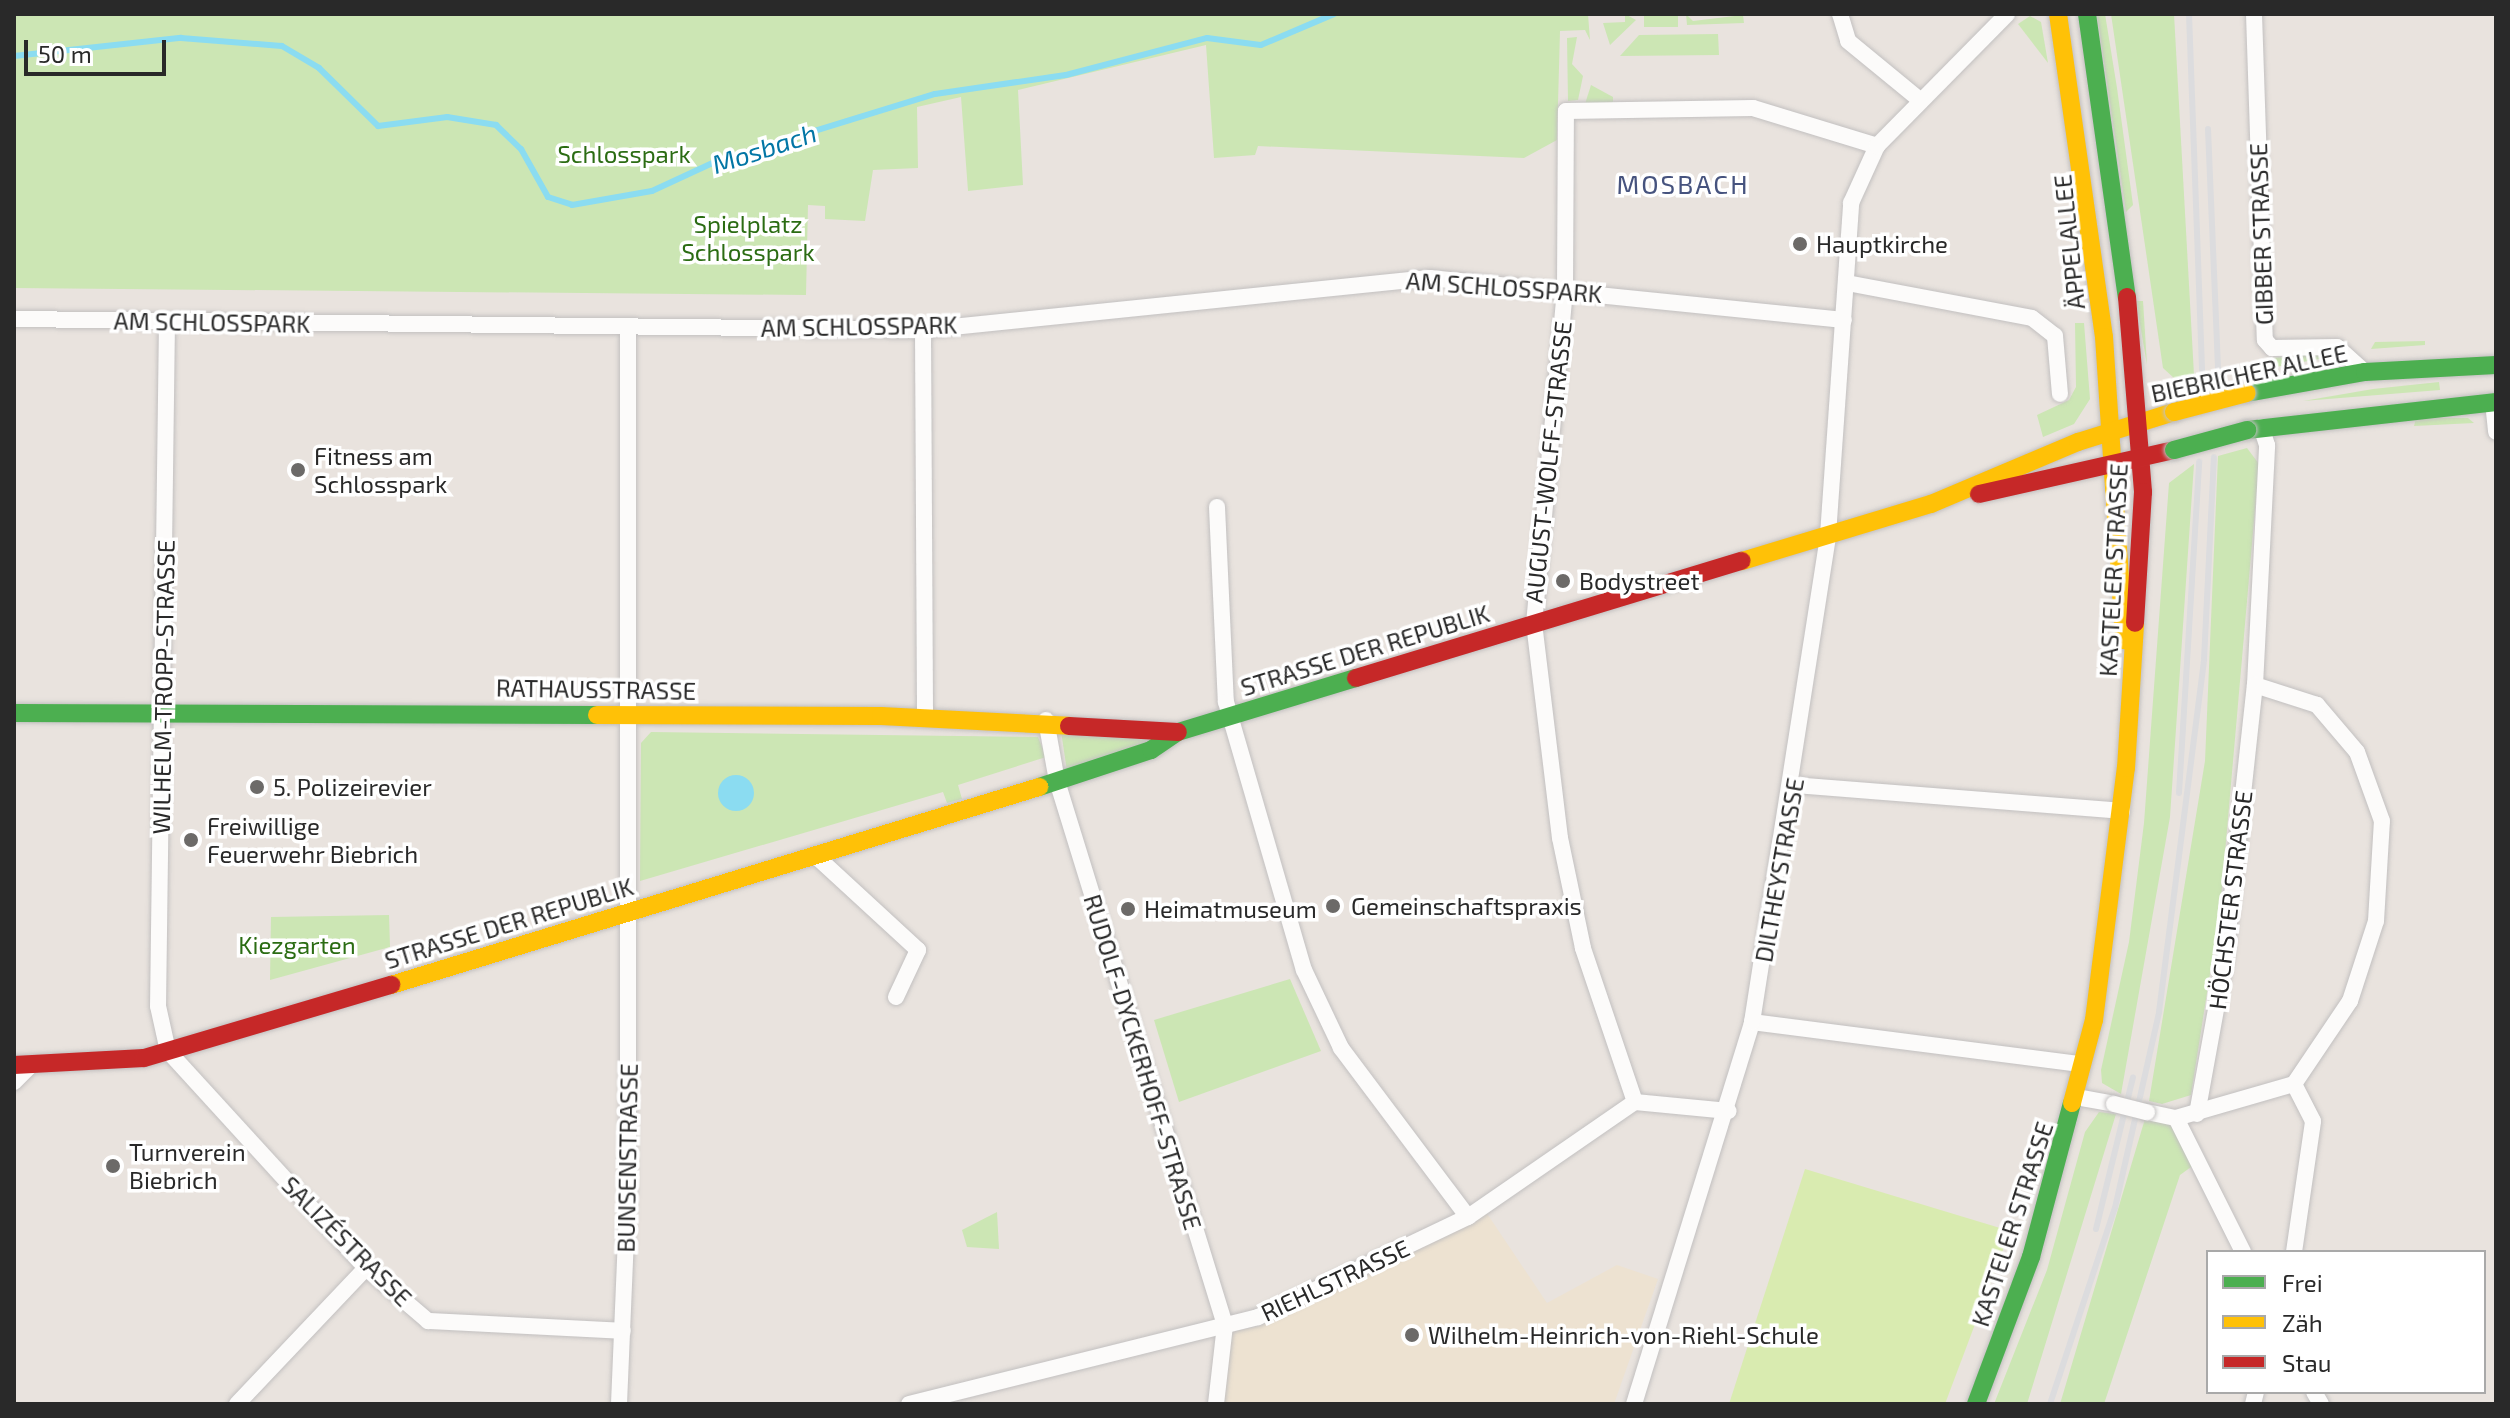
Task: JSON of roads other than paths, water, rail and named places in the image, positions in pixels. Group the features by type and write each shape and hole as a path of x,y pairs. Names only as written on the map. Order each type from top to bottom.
{"street":[{"path":"1840,14 1848,41 1921,101"},
{"name":"DILTHEYSTRASSE","path":"1634,1404 1729,1111 1752,1022 1794,785 1828,535 1851,203 1877,146 2007,14"},
{"name":"ÄPPELALLEE","path":"2058,14 2084,157 2111,466"},
{"name":"ÄPPELALLEE","path":"2087,14 2141,421"},
{"name":"GIBBER STRASSE","path":"2254,14 2265,340 2272,348 2337,347 2365,372"},
{"name":"AUGUST-WOLFF-STRASSE","path":"1635,1102 1583,948 1560,838 1534,624 1565,290 1566,111 1753,108 1877,146"},
{"name":"AM SCHLOSSPARK","path":"14,319 923,330 1357,280 1451,278 1844,320"},
{"path":"1847,283 2021,315 2049,330 2060,394"},
{"name":"WILHELM-TROPP-STRASSE","path":"167,321 158,1006 168,1051"},
{"name":"BUNSENSTRASSE","path":"619,1404 630,911 628,326"},
{"path":"923,330 925,717"},
{"path":"2494,365 2496,432"},
{"name":"BIEBRICHER ALLEE","path":"2110,431 2247,393 2365,372 2494,365"},
{"path":"2111,466 2254,428 2495,402"},
{"name":"KASTELER STRASSE","path":"1976,1404 2031,1257 2076,1097 2095,988 2122,811 2130,721 2143,459 2141,421"},
{"name":"HÖCHSTER STRASSE","path":"2197,1114 2225,960 2255,685 2267,445 2254,428"},
{"name":"STRASSE DER REPUBLIK","path":"1931,504 2110,431"},
{"name":"STRASSE DER REPUBLIK","path":"22,1065 110,1064 168,1051 630,911 818,858 1151,750 1178,732 1828,535 1931,504 2111,466"},
{"name":"KASTELER STRASSE","path":"2111,466 2130,721"},
{"path":"1217,507 1229,717 1310,983 1341,1048 1468,1217"},
{"path":"2076,1097 2176,1118 2294,1084 2358,981 2376,921 2382,821 2368,776 2331,717 2297,695 2255,685"},
{"name":"RATHAUSSTRASSE","path":"14,713 627,713 925,717 1046,720 1178,732"},
{"name":"RUDOLF-DYCKERHOFF-STRASSE","path":"1046,720 1057,781 1225,1325 1216,1404"},
{"path":"1794,785 2122,811"},
{"path":"818,858 918,950 896,997"},
{"path":"1752,1022 2083,1059"},
{"name":"SALIZÉSTRASSE","path":"168,1051 366,1268 428,1321 623,1331"},
{"path":"14,1082 22,1065"},
{"path":"2294,1084 2313,1121 2294,1250"},
{"path":"1635,1102 1729,1111"},
{"name":"RIEHLSTRASSE","path":"909,1404 1258,1317 1468,1217 1635,1102"},
{"path":"2176,1118 2242,1250"},
{"path":"237,1404 366,1268"}],"water":[{"path":"736,775 749,780 754,793 749,806 736,811 723,806 718,793 723,780"}],"waterway":[{"name":"Mosbach","path":"14,56 181,38 282,46 319,68 378,126 447,117 496,125 521,149 548,197 572,205 652,191 717,161 935,94 1066,75 1207,38 1261,45 1334,14"}],"railway":[{"path":"2189,14 2202,373"},
{"path":"2208,129 2218,369"},
{"path":"2050,1404 2115,1208 2159,1012 2204,660 2214,457"},
{"path":"2179,793 2199,462"},
{"path":"2096,1229 2133,1077"}],"place":[{"name":"Hauptkirche","path":"1800,244"},
{"name":"Fitness am Schlosspark","path":"298,470"},
{"name":"Bodystreet","path":"1563,581"},
{"name":"5. Polizeirevier","path":"257,787"},
{"name":"Freiwillige Feuerwehr Biebrich","path":"191,840"},
{"name":"Gemeinschaftspraxis","path":"1333,906"},
{"name":"Heimatmuseum","path":"1128,909"},
{"name":"Turnverein Biebrich","path":"113,1166"},
{"name":"Wilhelm-Heinrich-von-Riehl-Schule","path":"1412,1335"}],"district":[{"name":"MOSBACH","path":"1683,184"}],"park label":[{"name":"Schlosspark","path":"624,154"},
{"name":"Spielplatz Schlosspark","path":"748,238"},
{"name":"Kiezgarten","path":"297,945"}]}
